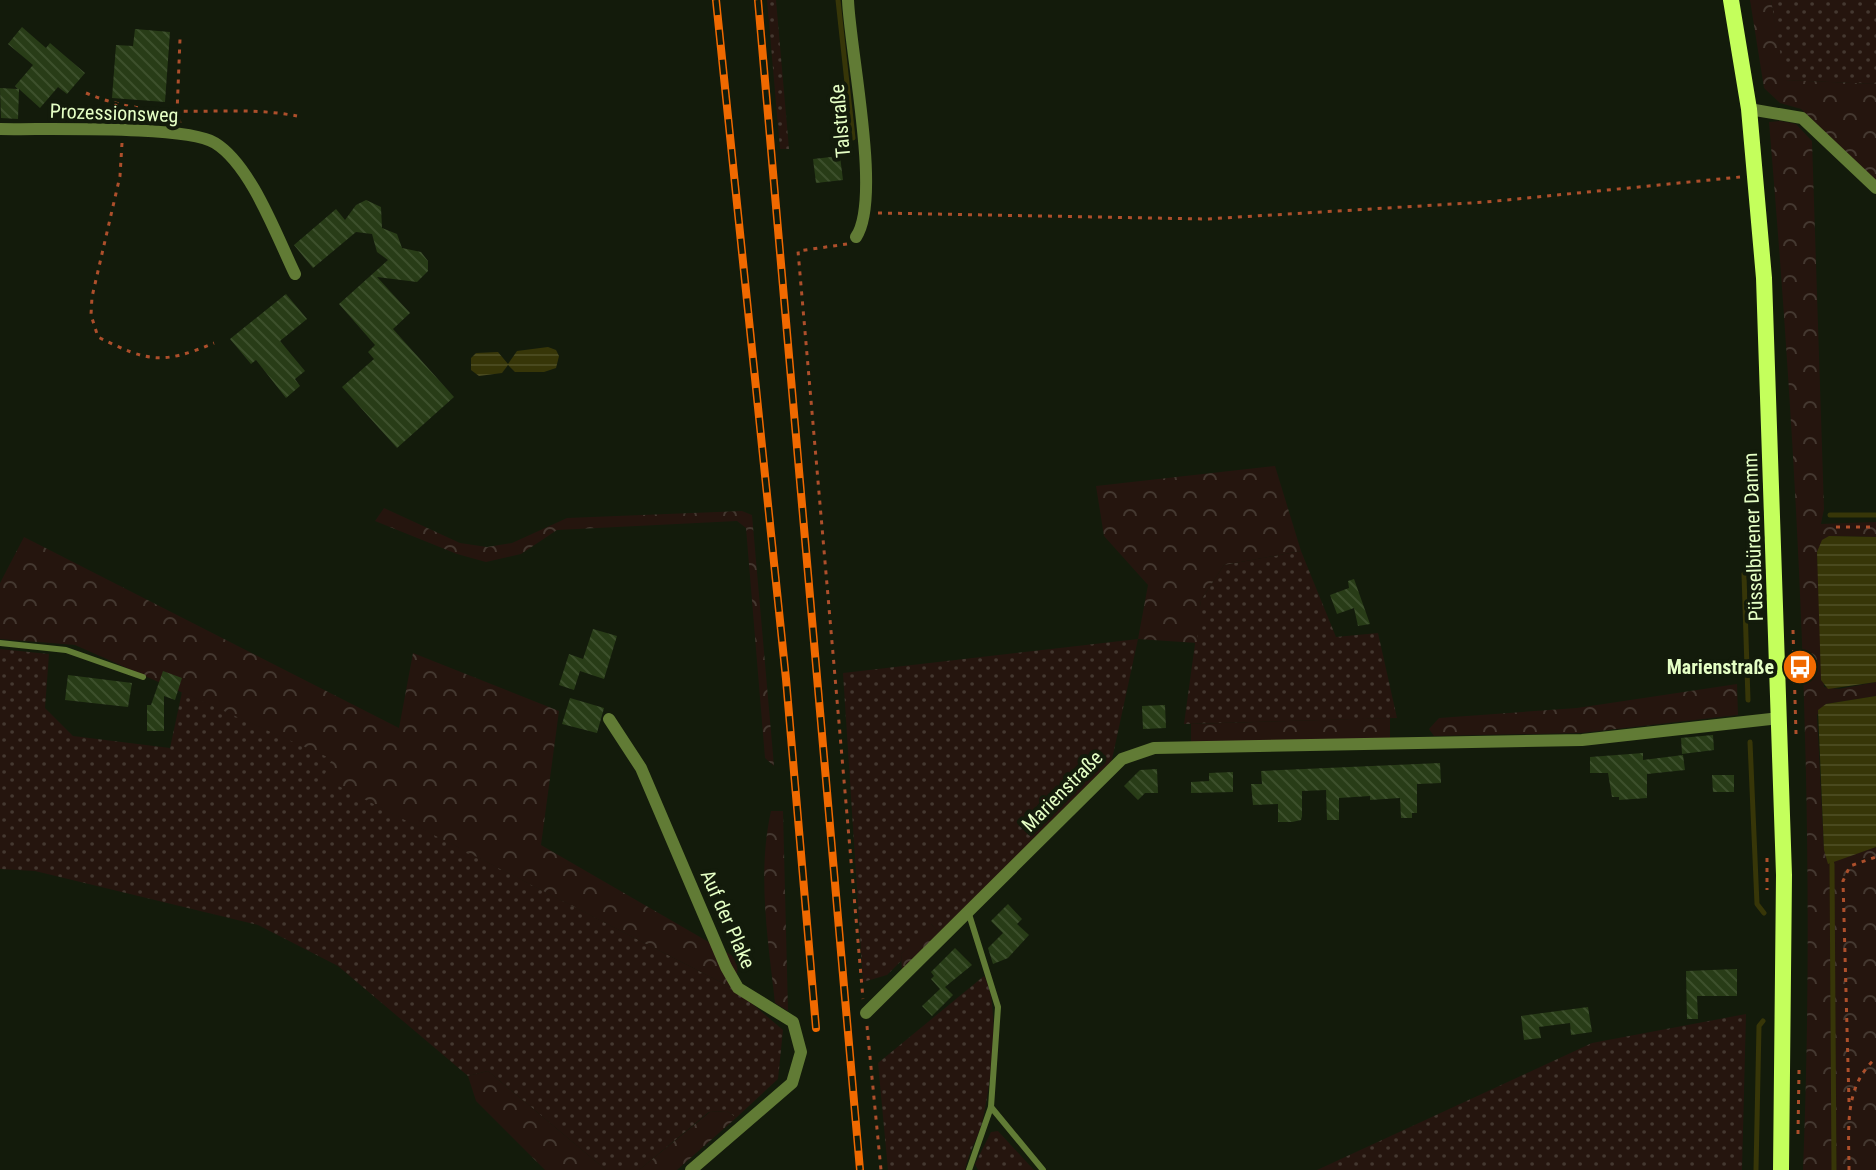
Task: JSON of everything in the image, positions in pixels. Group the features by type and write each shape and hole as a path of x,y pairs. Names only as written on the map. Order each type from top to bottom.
{"main road":[{"name":"Püsselbürener Damm","path":"1731,0 1749,109 1764,278 1784,875 1781,1170"}],"street":[{"name":"Talstraße","path":"848,0 861,115 866,213 856,237"},
{"path":"1749,109 1802,118 1876,188"},
{"name":"Prozessionsweg","path":"0,129 183,134 215,143 236,165 255,194 295,274"},
{"name":"Marienstraße","path":"866,1013 1122,759 1154,748 1582,740 1780,718"},
{"name":"Auf der Plake","path":"609,719 641,768 726,967 738,988 780,1012 793,1022 799,1034 801,1052 792,1083 691,1170"}],"lane":[{"path":"0,643 66,650 143,677"},
{"path":"968,911 998,1007 991,1107 969,1170"},
{"path":"991,1107 1043,1170"}],"path":[{"path":"180,39 177,113 183,134"},
{"path":"86,93 119,107 177,113 276,112 297,116"},
{"path":"123,132 120,176 92,297 91,315 98,337 152,358 177,359 214,343"},
{"path":"866,213 1206,219 1486,202 1740,177"},
{"path":"856,237 839,247 798,251 859,981 866,1013 881,1170"},
{"path":"1836,527 1876,527"},
{"path":"1767,855 1769,901"},
{"path":"1849,1170 1843,881 1850,866 1876,857"},
{"path":"1849,1102 1865,1068 1876,1058"}],"green space":[{"path":"767,0 776,0 789,149 780,149"},
{"path":"1750,0 1771,0 1785,80 1876,84 1876,181 1801,109 1780,103 1764,88"},
{"path":"1771,0 1876,0 1876,84 1784,80"},
{"path":"1769,122 1796,124 1812,141 1824,509 1821,524 1876,522 1876,537 1829,536 1817,552 1824,687 1839,689 1876,682 1876,696 1826,704 1817,715 1824,849 1836,860 1876,847 1876,1170 1803,1170 1808,908 1806,777 1789,382"},
{"path":"1275,466 1301,551 1224,565 1201,600 1197,643 1138,639 1148,585 1104,536 1096,486"},
{"path":"384,508 460,543 487,547 512,543 567,518 742,511 752,515 774,766 765,758 746,528 737,521 557,530 521,554 486,562 457,554 375,521"},
{"path":"24,537 399,728 413,653 559,711 541,845 738,959 736,990 323,778 332,759 75,645 0,639 0,583"},
{"path":"1301,551 1336,637 1378,633 1397,718 1184,724 1201,600 1224,565"},
{"path":"1138,639 1111,764 940,934 931,924 901,954 901,961 887,975 863,982 843,673"},
{"path":"0,649 49,654 45,708 73,736 170,748 182,692 333,759 324,778 736,990 783,1030 778,1079 736,1118 727,1111 709,1112 639,1170 606,1170 488,1071 468,1076 338,966 258,925 35,871 0,869"},
{"path":"1737,684 1738,715 1581,733 1434,736 1429,729 1439,718 1577,708"},
{"path":"1390,718 1390,738 1191,744 1191,724"},
{"path":"771,811 783,811 788,1011 775,1003 767,931 764,883"},
{"path":"930,923 940,934 902,971 901,954"},
{"path":"984,976 992,1007 991,1070 982,1123 965,1170 888,1170 878,1063"},
{"path":"1746,1014 1742,1170 1317,1170 1592,1043"},
{"path":"488,1071 606,1170 545,1170 476,1101 468,1076"},
{"path":"727,1111 736,1118 677,1170 639,1170 710,1112"},
{"path":"998,1131 1034,1170 978,1170 975,1164 991,1132"}],"shaded area":[{"path":"548,347 556,350 559,356 556,368 544,372 515,372 508,365 502,373 479,376 471,370 471,358 476,353 498,352 508,364 517,351"},
{"path":"1829,536 1876,537 1876,682 1828,689 1821,680 1817,552 1822,540"},
{"path":"1876,696 1876,847 1828,864 1824,850 1818,710 1826,704"}],"building":[{"path":"22,27 46,48 50,43 85,73 67,94 58,87 40,108 19,89 18,119 1,118 0,88 18,89 15,86 33,65 8,44"},
{"path":"135,29 170,32 165,102 112,98 116,45 133,46"},
{"path":"840,156 843,180 816,183 813,159"},
{"path":"366,200 381,207 382,228 397,234 402,248 421,252 428,261 428,271 417,282 377,277 410,313 393,329 454,397 397,448 342,387 374,359 368,352 375,345 339,304 388,260 377,252 372,234 356,232 313,268 294,245 336,209 345,220 356,205"},
{"path":"286,294 307,319 280,341 305,371 295,379 300,386 286,398 256,360 251,364 230,339"},
{"path":"1354,579 1370,624 1358,626 1354,608 1337,614 1330,595 1349,588 1348,581"},
{"path":"593,629 617,636 604,679 580,671 574,690 559,685 569,654 583,659"},
{"path":"163,671 182,678 175,700 164,696 164,731 147,731 147,705 151,705"},
{"path":"68,675 132,683 128,707 65,700"},
{"path":"570,698 604,708 597,733 562,724"},
{"path":"1165,705 1166,728 1143,729 1142,706"},
{"path":"1713,735 1714,750 1682,754 1681,738"},
{"path":"1643,753 1643,760 1683,755 1685,770 1647,774 1647,798 1619,800 1619,797 1612,797 1608,773 1590,773 1590,757"},
{"path":"1440,763 1441,783 1417,784 1417,813 1412,813 1412,818 1401,818 1400,798 1370,800 1370,796 1339,798 1339,820 1327,820 1326,790 1302,791 1301,820 1292,822 1278,822 1278,804 1253,805 1251,784 1262,784 1261,771"},
{"path":"1157,769 1158,793 1145,793 1138,800 1124,786 1140,770"},
{"path":"1233,772 1233,792 1191,793 1191,782 1209,781 1209,773"},
{"path":"1712,775 1734,775 1734,792 1713,792"},
{"path":"1008,904 1022,919 1017,924 1029,935 1008,958 993,964 988,948 1003,933 991,921"},
{"path":"955,948 972,965 945,987 953,995 932,1016 922,1006 940,989 931,979 934,976 931,972"},
{"path":"1737,969 1737,996 1697,996 1698,1019 1687,1019 1686,971"},
{"path":"1588,1007 1592,1032 1571,1035 1570,1023 1539,1027 1541,1038 1524,1040 1521,1016"}],"waterway":[{"path":"838,0 853,138"},
{"path":"1830,515 1876,515"},
{"path":"1744,574 1748,700"},
{"path":"1750,742 1757,904 1764,913"},
{"path":"1832,864 1834,1170"},
{"path":"1756,1170 1759,1026 1763,1021"}],"railway":[{"path":"716,0 786,679 816,1028"},
{"path":"758,0 860,1170"}],"place":[{"name":"Marienstraße","path":"1800,667"}]}
